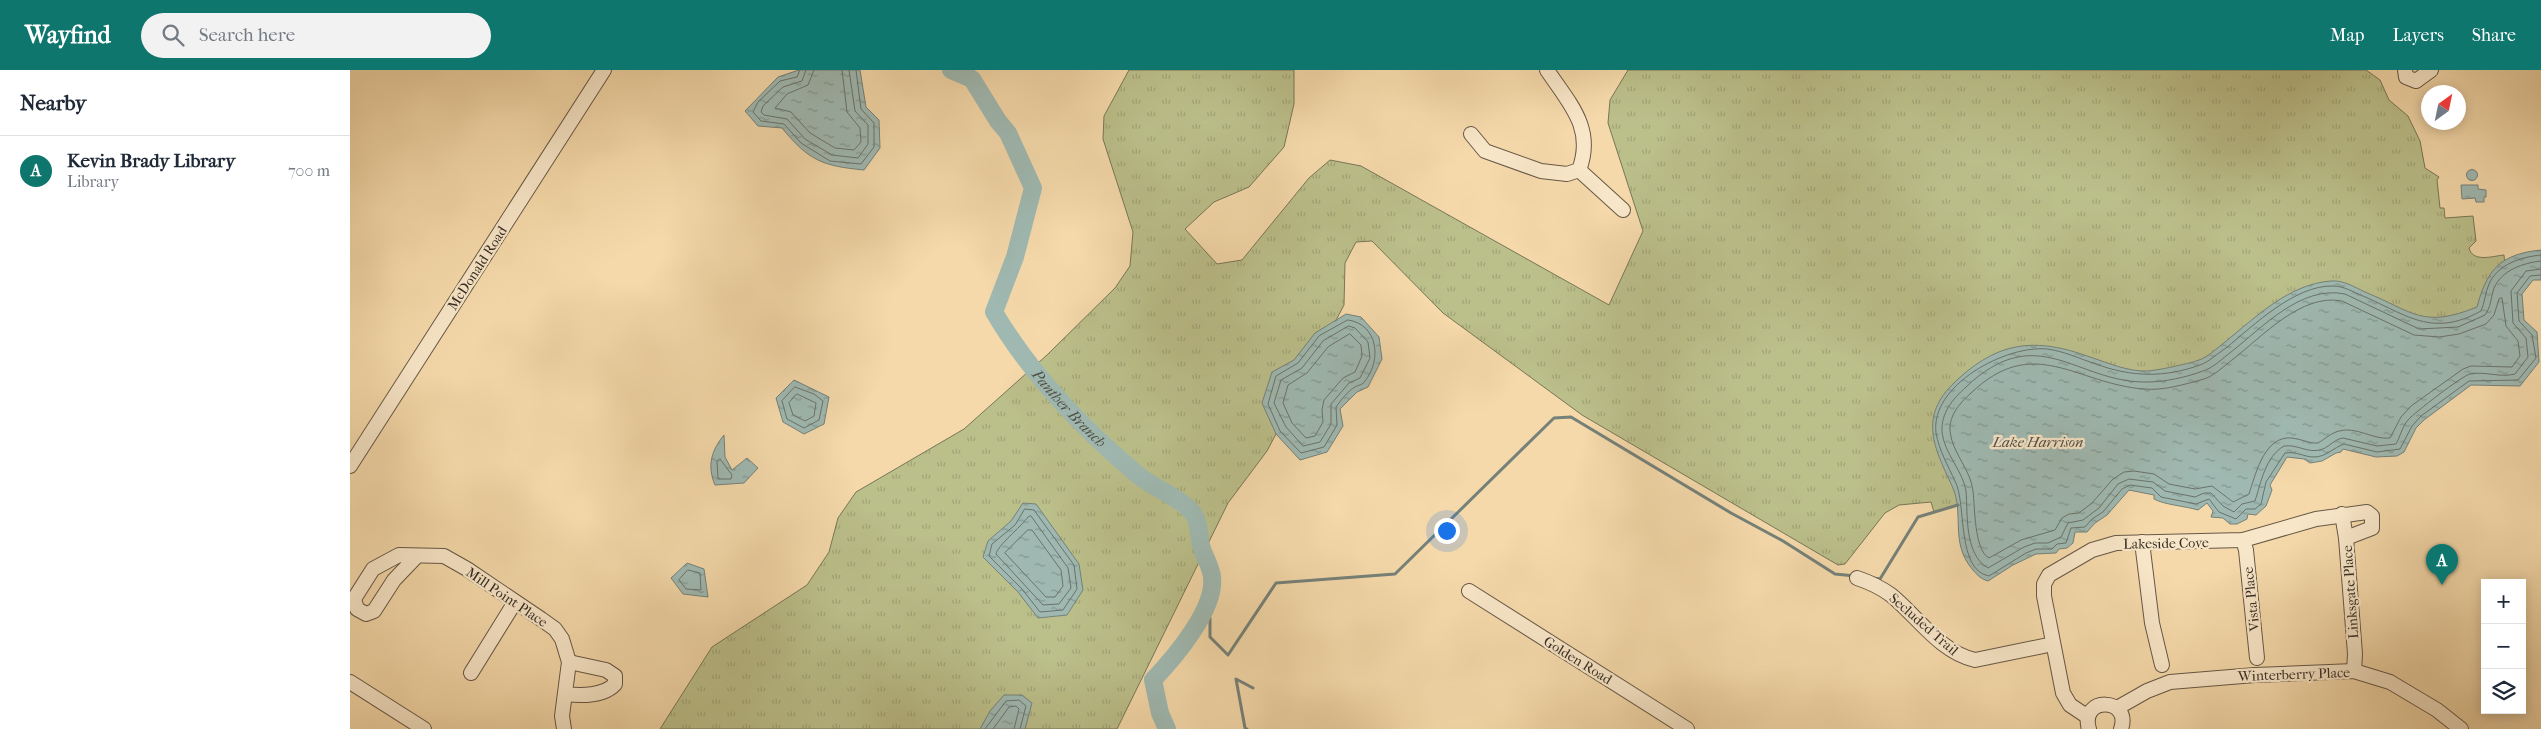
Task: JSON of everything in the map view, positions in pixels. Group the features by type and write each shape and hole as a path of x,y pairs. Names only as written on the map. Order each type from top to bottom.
{"street":[{"name":"McDonald Road","path":"350,466 604,70"},
{"path":"1547,70 1578,115 1584,134 1584,156 1579,170"},
{"path":"2405,70 2406,77 2416,81 2431,70"},
{"path":"1471,134 1485,151 1541,171 1567,174 1579,170"},
{"path":"1579,170 1623,210"},
{"name":"Lakeside Cove","path":"2089,723 2070,705 2063,693 2044,596 2044,584 2049,575 2092,550 2116,544 2243,540 2342,514 2367,512 2372,516 2372,528 2346,538"},
{"name":"Linksgate Place","path":"2342,514 2346,538 2355,654 2354,671"},
{"name":"Vista Place","path":"2243,540 2246,550 2257,658"},
{"path":"2142,542 2152,623 2162,665"},
{"name":"Mill Point Place","path":"417,556 394,580 374,611 366,614 357,609 354,599 373,569 399,554 444,556 555,630 562,639 569,662 562,716 564,729"},
{"name":"Secluded Trail","path":"1856,578 1877,586 1891,595 1950,649 1963,657 1975,660 2054,644"},
{"name":"Golden Road","path":"1469,591 1687,729"},
{"path":"471,673 515,602"},
{"path":"565,694 577,695 609,691 615,684 615,676 606,670 569,662"},
{"name":"Winterberry Place","path":"2089,723 2096,706 2102,704 2117,708 2147,691 2170,682 2255,675 2354,671 2372,675 2397,686 2437,710 2461,729"},
{"path":"350,682 424,729"},
{"path":"2117,708 2123,718 2121,729"}],"green space":[{"path":"1129,70 1294,70 1294,104 1284,147 1249,187 1214,202 1185,229 1217,264 1242,260 1309,178 1330,160 1361,166 1609,305 1643,231 1608,123 1610,100 1628,70 2366,70 2380,80 2389,100 2408,116 2420,141 2425,168 2439,177 2437,180 2440,208 2444,208 2445,218 2473,216 2476,241 2469,248 2471,253 2484,258 2504,255 2507,291 2503,305 2131,451 1934,512 1931,502 1899,505 1885,513 1845,564 1838,565 1582,415 1443,313 1372,241 1356,242 1345,263 1344,305 1267,451 1228,503 1117,729 660,729 712,647 807,585 829,552 838,518 856,492 964,429 1047,355 1115,288 1130,266 1133,232 1103,139 1104,116"}],"water":[{"path":"799,70 860,70 866,107 879,120 880,148 864,170 827,164 818,160 800,148 782,128 758,126 745,111 778,77"},
{"path":"2472,169 2478,175 2472,181 2466,175"},
{"path":"2461,185 2478,185 2478,189 2486,190 2484,202 2476,202 2475,198 2462,199"},
{"name":"Lake Harrison","path":"2541,250 2541,280 2533,280 2522,294 2524,320 2537,332 2539,362 2520,386 2471,385 2424,420 2416,428 2404,452 2397,456 2376,457 2343,449 2341,452 2322,461 2310,463 2304,459 2287,457 2270,485 2272,490 2266,506 2256,515 2248,514 2247,519 2237,524 2230,524 2223,518 2211,517 2213,511 2207,503 2198,510 2164,503 2154,499 2154,495 2129,490 2107,515 2095,523 2087,532 2075,532 2073,543 2067,548 2059,549 2056,553 2036,554 2013,565 1988,581 1978,575 1966,560 1959,539 1956,496 1935,445 1933,420 1936,408 1955,382 1986,358 2002,351 2034,345 2070,351 2133,370 2159,370 2206,357 2274,303 2287,295 2316,283 2331,281 2349,284 2419,315 2443,317 2477,307 2491,273 2506,260 2516,255"},
{"path":"1346,314 1361,317 1379,337 1382,359 1368,387 1357,392 1340,409 1343,426 1327,452 1300,460 1276,434 1262,403 1272,372 1294,360 1315,333"},
{"path":"794,380 829,397 824,424 804,434 783,422 776,398"},
{"path":"724,435 725,457 732,470 747,458 758,468 744,483 715,485 711,471 713,453"},
{"path":"1023,503 1036,504 1079,564 1083,590 1067,615 1038,618 1018,592 983,557 988,541 1011,521"},
{"path":"687,563 704,569 708,597 683,594 671,578"},
{"path":"1004,695 1022,695 1032,703 1025,729 980,729 990,711"}],"waterway":[{"name":"Panther Branch","path":"951,70 972,79 998,121 1008,133 1033,188 1015,257 994,312 1024,358 1078,420 1139,476 1186,506 1195,516 1198,523 1202,549 1212,577 1211,590 1201,618 1192,632 1172,659 1153,680 1160,713 1167,729"},
{"path":"1200,619 1210,618 1210,637 1228,655 1276,583 1395,574 1554,418 1571,417 1731,513 1783,541 1835,574 1855,576"},
{"path":"1873,578 1880,579 1918,517 1958,505"},
{"path":"1247,729 1245,728 1236,679 1253,688"}],"place":[{"name":"Kevin Brady Library","path":"2442,585"}]}
